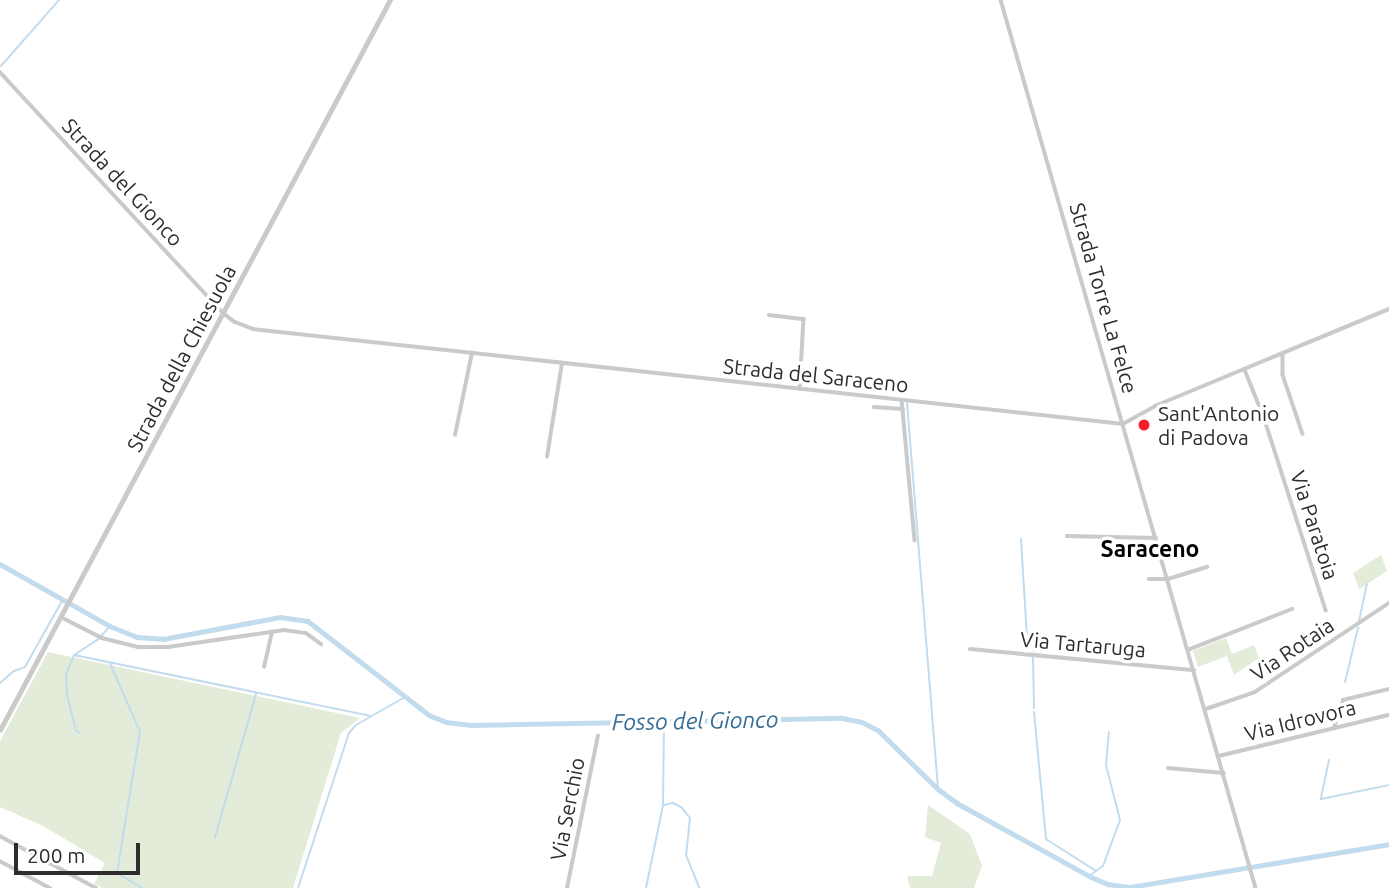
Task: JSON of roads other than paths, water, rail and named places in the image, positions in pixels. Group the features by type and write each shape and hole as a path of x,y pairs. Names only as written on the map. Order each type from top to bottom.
{"street":[{"name":"Strada della Chiesuola","path":"0,730 390,0"},
{"name":"Strada Torre La Felce","path":"1002,0 1256,888"},
{"name":"Strada del Gionco","path":"0,72 223,313"},
{"path":"1123,424 1151,408 1389,309"},
{"name":"Strada del Saraceno","path":"223,313 235,323 258,330 1123,424"},
{"path":"769,315 804,320 800,389"},
{"path":"455,435 472,353"},
{"path":"1283,354 1283,375 1303,434"},
{"path":"547,457 562,363"},
{"name":"Via Paratoia","path":"1245,370 1264,417 1326,610"},
{"path":"902,400 915,540"},
{"path":"874,407 903,409"},
{"path":"1067,536 1156,538"},
{"path":"1149,579 1168,579 1207,567"},
{"name":"Via Rotaia","path":"1206,709 1255,692 1389,603"},
{"path":"1188,650 1292,609"},
{"path":"61,617 102,638 139,647 168,647 273,631 304,632 321,644"},
{"path":"264,667 273,631"},
{"name":"Via Tartaruga","path":"970,649 1194,670"},
{"path":"1335,728 1343,700 1389,689"},
{"name":"Via Idrovora","path":"1219,756 1389,715"},
{"name":"Via Serchio","path":"568,888 598,736"},
{"path":"1168,768 1224,773"},
{"path":"0,836 96,888"},
{"path":"0,861 50,888"}],"waterway":[{"path":"1,66 59,0"},
{"path":"907,403 938,789"},
{"path":"1021,539 1027,638 1033,639 1034,651"},
{"name":"Fosso del Gionco","path":"0,564 110,626 137,637 163,639 280,617 308,621 429,715 446,722 471,725 842,718 862,722 878,730 938,789 957,803 1108,884 1130,887 1389,844"},
{"path":"1359,621 1367,584"},
{"path":"0,683 14,671 25,667 63,599"},
{"path":"102,635 110,626"},
{"path":"1345,682 1358,628"},
{"path":"80,733 76,731 67,694 66,674 74,655 99,639"},
{"path":"74,655 370,716"},
{"path":"1033,658 1034,708"},
{"path":"110,663 140,732 117,873 142,888"},
{"path":"215,837 256,694"},
{"path":"298,888 349,733 356,725 405,697"},
{"path":"1034,712 1046,839 1096,871"},
{"path":"646,888 663,805 664,723"},
{"path":"1089,876 1103,866 1120,820 1106,765 1109,732"},
{"path":"1329,760 1321,799 1389,785"},
{"path":"664,805 673,803 681,807 690,818 686,855 699,888"}],"place":[{"name":"Sant'Antonio di Padova","path":"1144,425"}],"district":[{"name":"Saraceno","path":"1150,549"}]}
